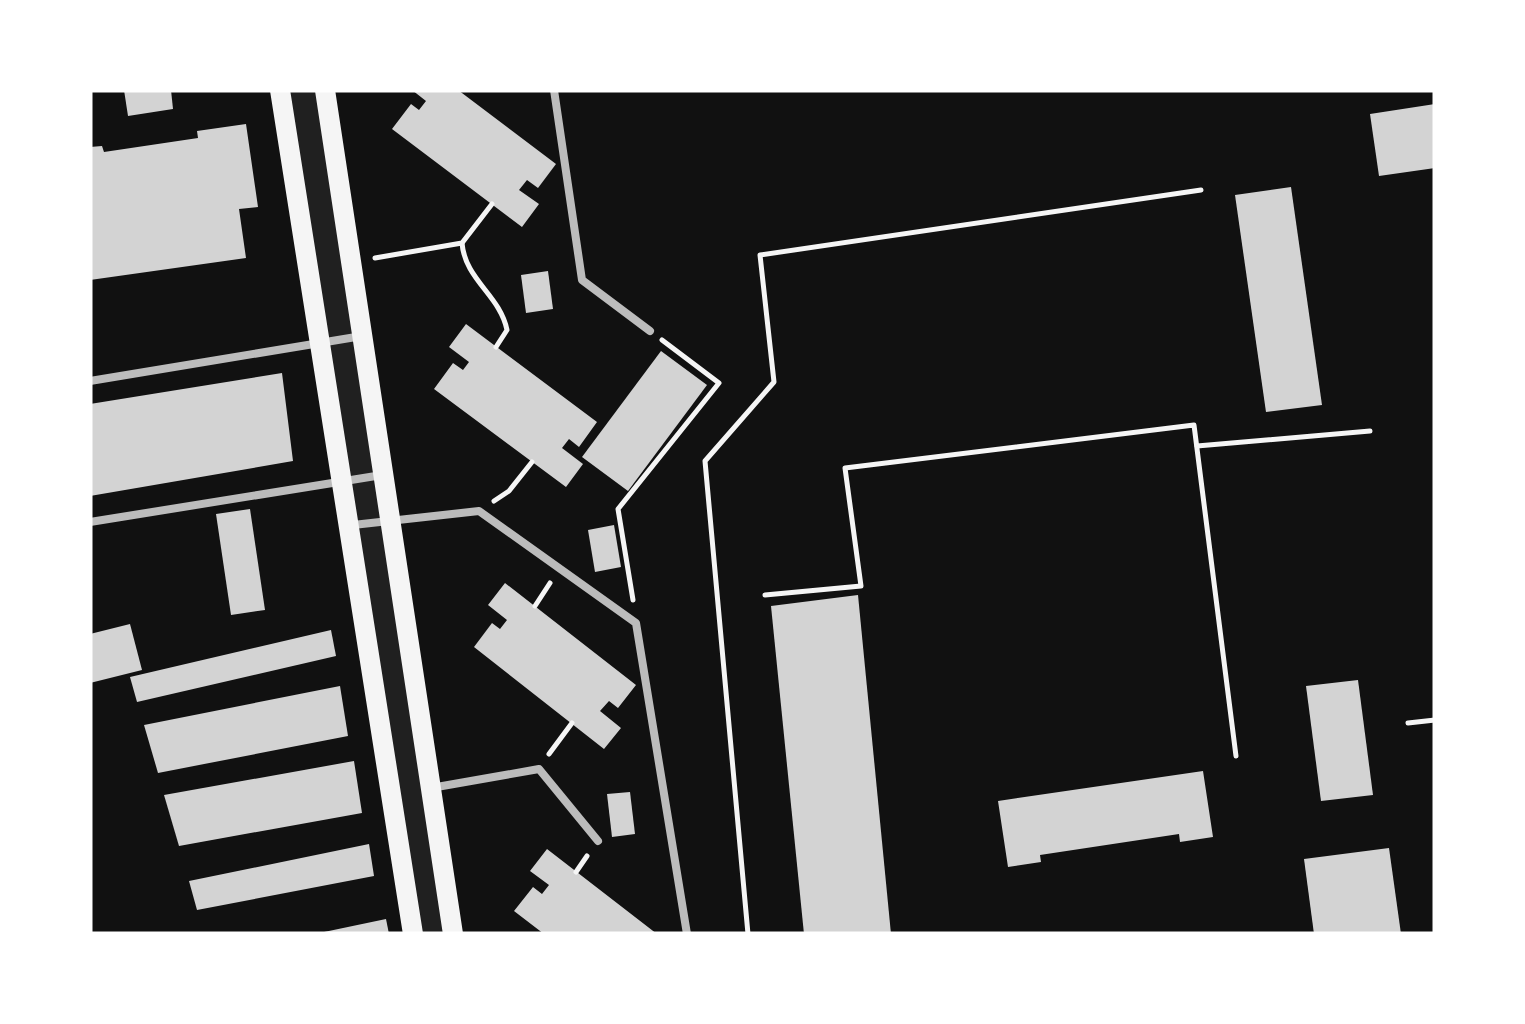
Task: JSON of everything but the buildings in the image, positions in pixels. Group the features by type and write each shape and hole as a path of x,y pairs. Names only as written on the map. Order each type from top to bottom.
{"main road":[{"path":"280,90 413,934"},
{"path":"325,90 453,934"}],"lane":[{"path":"554,90 582,280 650,332"},
{"path":"90,381 362,336"},
{"path":"90,522 383,474"},
{"path":"349,526 479,510 636,623 688,934"},
{"path":"431,788 538,769 598,842"}],"path":[{"path":"748,934 705,461 774,382 760,255 1201,190"},
{"path":"371,259 462,243 492,204"},
{"path":"462,243 464,262 504,315 507,330 496,347"},
{"path":"636,623 618,510 719,383 650,332"},
{"path":"765,595 861,586 845,468 1194,425 1236,756"},
{"path":"1197,446 1370,431"},
{"path":"479,510 509,491 532,462"},
{"path":"534,606 560,568"},
{"path":"1408,723 1435,720"},
{"path":"538,769 572,723"}],"shaded area":[{"path":"280,90 325,90 453,934 413,934"}]}
